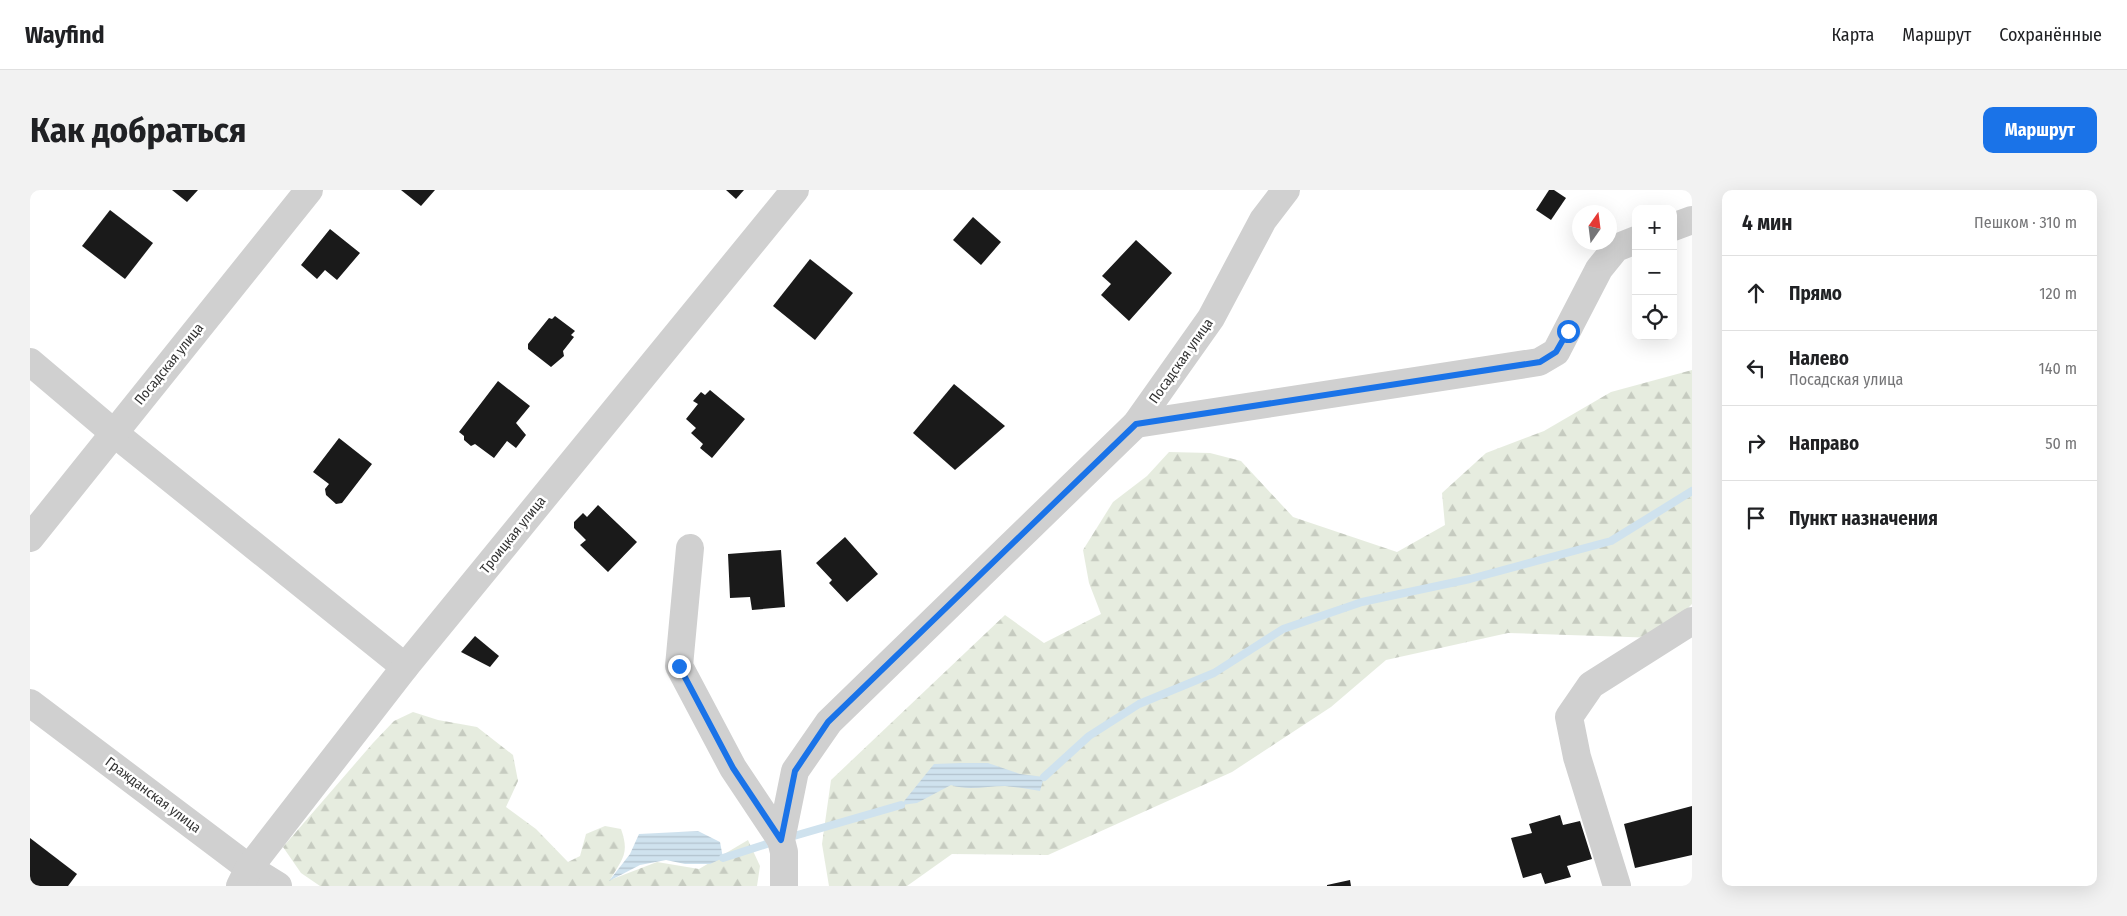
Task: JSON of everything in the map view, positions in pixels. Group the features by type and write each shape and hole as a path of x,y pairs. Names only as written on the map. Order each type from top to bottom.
{"street":[{"name":"Посадская улица","path":"30,538 309,190"},
{"name":"Троицкая улица","path":"245,877 405,667 795,190"},
{"name":"Посадская улица","path":"784,886 784,852 781,840 795,771 828,722 1136,424 1211,318 1264,220 1286,190"},
{"path":"1677,226 1692,220"},
{"path":"1136,424 1540,362 1556,352 1599,269 1616,248 1632,242"},
{"path":"30,362 114,433 405,667"},
{"path":"690,548 679,666 733,768 781,840"},
{"path":"1617,886 1577,757 1570,717 1591,685 1692,620"},
{"name":"Гражданская улица","path":"30,703 245,877 278,886"}],"green space":[{"path":"1692,370 1692,604 1658,638 1508,633 1386,660 1331,707 1232,772 1048,855 952,854 907,886 829,886 822,844 831,780 1005,615 1044,643 1101,614 1089,583 1083,550 1113,502 1147,476 1169,452 1210,453 1241,461 1293,517 1397,552 1445,525 1442,493 1486,453 1544,431 1611,392"},
{"path":"413,712 438,720 477,727 513,755 518,781 506,807 536,829 568,862 580,856 586,834 605,826 621,829 625,845 621,861 610,880 657,862 699,869 748,840 760,866 757,886 320,886 301,873 283,847 394,721"}],"water":[{"path":"988,763 1020,774 1044,777 1040,791 1005,786 971,788 951,785 917,803 901,805 934,764"},
{"path":"698,831 720,842 723,858 710,864 685,864 666,860 640,865 609,881 630,854 639,834"}],"building":[{"path":"172,190 198,190 187,202"},
{"path":"401,190 435,190 421,206"},
{"path":"726,190 744,190 736,199"},
{"path":"1549,190 1554,190 1566,198 1551,220 1536,210"},
{"path":"110,210 153,243 125,279 82,246"},
{"path":"973,217 1001,242 981,265 953,240"},
{"path":"330,229 360,253 337,280 325,270 317,279 301,265"},
{"path":"1136,240 1172,273 1129,321 1101,295 1111,284 1102,276"},
{"path":"810,259 853,293 815,340 773,306"},
{"path":"555,316 575,331 571,335 574,337 563,351 564,356 551,367 528,349 528,344 549,318 552,319"},
{"path":"498,381 530,406 516,423 526,435 516,448 507,441 494,458 475,444 471,446 459,432"},
{"path":"954,384 1005,426 955,470 913,433"},
{"path":"710,390 745,419 712,458 700,448 703,444 691,433 696,428 686,419 698,404 693,401 701,392 705,395"},
{"path":"339,438 372,464 342,503 336,504 326,495 325,489 329,484 313,472"},
{"path":"598,505 637,542 608,572 580,545 586,540 574,528 574,522 583,513 587,517"},
{"path":"845,537 878,574 847,602 829,583 832,580 816,563"},
{"path":"781,550 785,607 752,610 750,597 730,598 728,554"},
{"path":"475,636 499,656 490,667 461,652"},
{"path":"1692,806 1692,855 1635,868 1624,824"},
{"path":"1560,815 1563,825 1580,821 1592,859 1567,866 1571,877 1545,884 1541,873 1523,878 1511,838 1532,833 1529,824"},
{"path":"30,838 77,874 68,886 30,886"},
{"path":"1350,880 1351,886 1327,886 1327,885"}],"waterway":[{"path":"1044,777 1089,736 1139,704 1214,673 1283,629 1362,602 1470,579 1611,541 1692,491"},
{"path":"787,838 901,805"},
{"path":"723,858 776,841"}],"route":[{"path":"679,666 733,768 781,840 795,771 828,722 1136,424 1540,362 1556,352 1568,331"}]}
